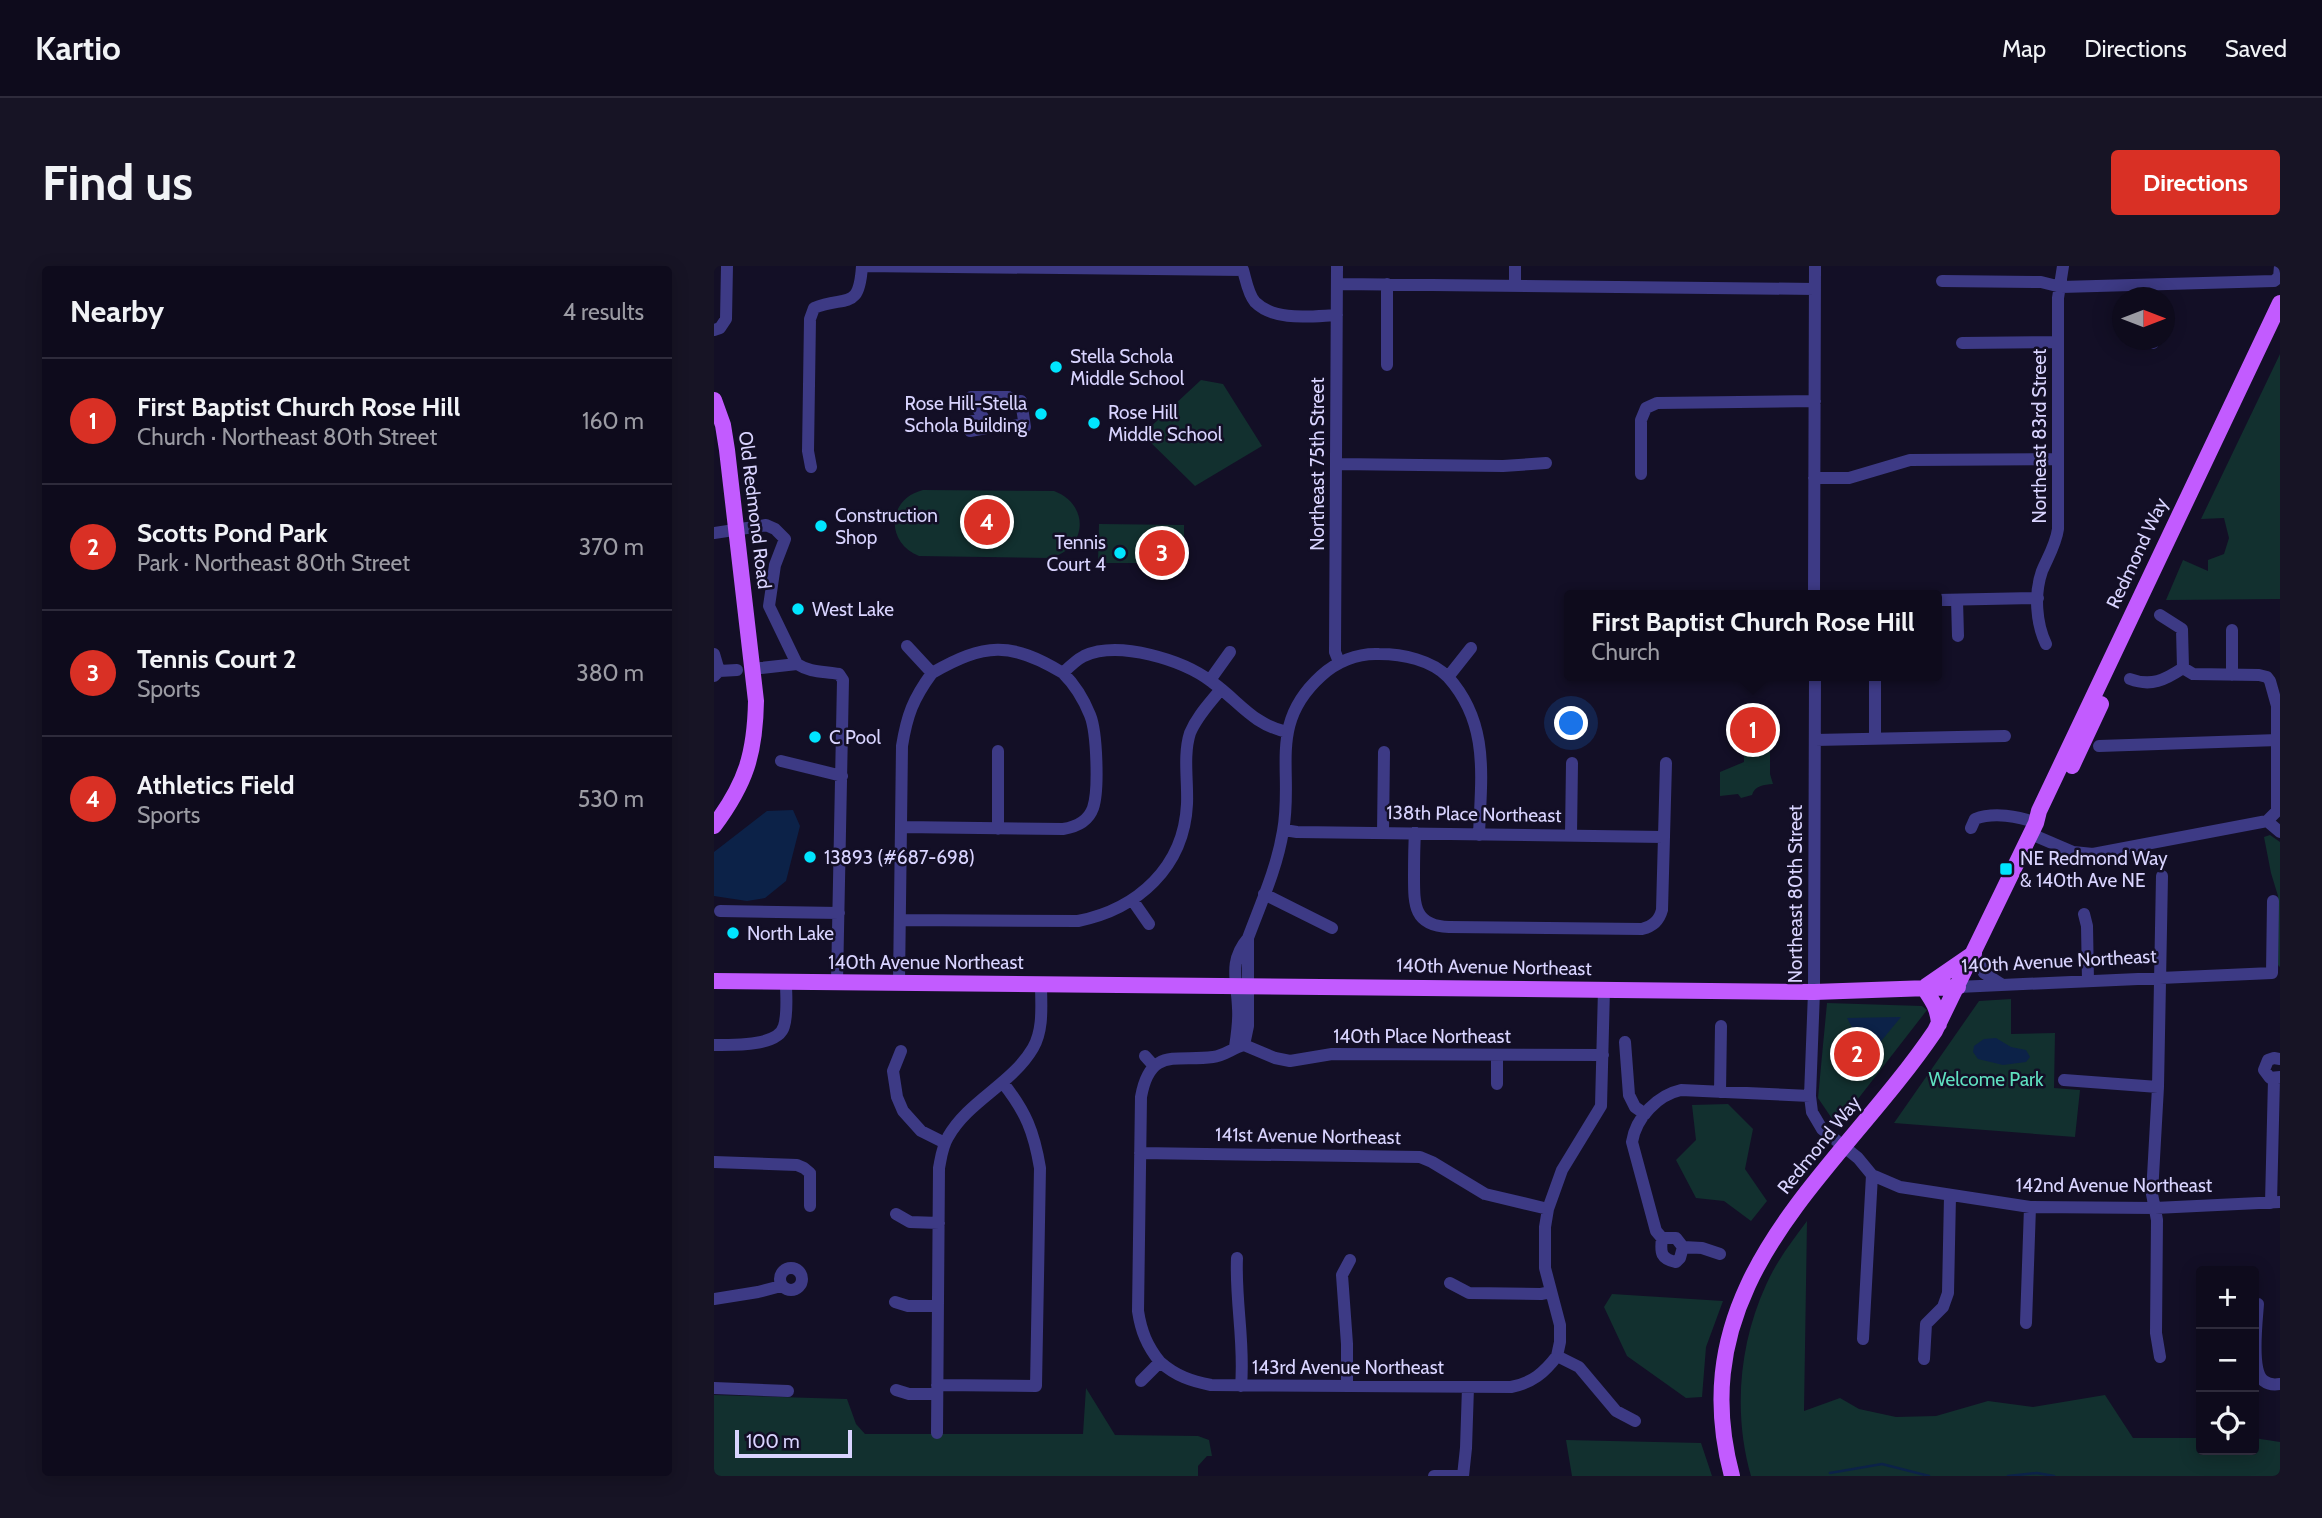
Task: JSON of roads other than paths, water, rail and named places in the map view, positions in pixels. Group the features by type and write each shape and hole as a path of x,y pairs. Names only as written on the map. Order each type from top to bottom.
{"main road":[{"name":"Redmond Way","path":"1732,1476 1722,1426 1721,1392 1725,1359 1737,1312 1756,1266 1795,1209 1842,1147 1918,1056 1939,1024 2034,829 2039,811 2280,303"},
{"name":"Redmond Way","path":"2034,829 2048,816 2183,526 2280,328"},
{"name":"Old Redmond Road","path":"714,814 732,785 740,765 749,723 715,409"},
{"name":"Old Redmond Road","path":"714,826 738,792 744,776 751,755 756,701 726,530"},
{"path":"1939,1024 1934,1001 1924,988 1974,953"},
{"name":"140th Avenue Northeast","path":"714,981 1814,992 1958,987"}],"street":[{"path":"714,330 720,328 726,318 727,266"},
{"path":"811,467 808,451 810,319 814,308 851,299 861,285 862,266 1243,268 1255,302 1274,312 1294,316 1337,315"},
{"name":"Northeast 75th Street","path":"1338,266 1335,652 1339,662"},
{"path":"1515,266 1515,286"},
{"path":"1814,590 1815,266"},
{"name":"Northeast 83rd Street","path":"2046,644 2039,629 2038,598 2042,573 2056,539 2058,298 2063,266"},
{"path":"2175,289 2274,281 2279,277 2280,266"},
{"path":"1942,281 2041,282 2061,287 2112,289"},
{"path":"1338,284 1815,289"},
{"path":"1387,284 1387,365"},
{"path":"1962,343 2058,342"},
{"path":"971,397 1008,397 1009,403 1021,401 1025,426 1003,428 1003,425 970,431 969,422 984,419 971,397"},
{"path":"1641,474 1640,421 1646,408 1657,403 1815,401"},
{"path":"1814,478 1849,478 1910,460 2058,459"},
{"path":"1337,464 1503,466 1546,463"},
{"path":"726,530 766,525 775,529 785,539 775,565 769,606 797,664 806,670 839,674 843,680 837,982"},
{"path":"1942,600 2038,598"},
{"path":"1957,600 1958,636"},
{"path":"2160,615 2182,629 2183,668"},
{"path":"2232,630 2232,675"},
{"path":"907,646 932,673"},
{"path":"1448,677 1471,648"},
{"path":"899,983 902,746 906,719 913,699 932,673 958,658 993,649 1027,654 1063,673 1080,695 1091,716 1096,740 1093,809 1081,824 1063,829 902,827"},
{"path":"1063,673 1072,663 1093,653 1129,652 1153,655 1184,666 1210,680 1251,716 1270,728 1287,732"},
{"path":"1210,680 1230,652"},
{"path":"1141,1381 1160,1362 1149,1349 1141,1330 1138,1311 1141,1097 1148,1073 1154,1066 1177,1057 1213,1058 1240,1046 1238,1005 1241,986 1236,960 1239,948 1248,938 1274,867 1283,830 1287,732 1298,703 1307,689 1339,662 1374,653 1408,657 1440,670 1457,687 1474,719 1479,736 1479,835"},
{"path":"714,654 716,673 737,670"},
{"path":"761,668 797,664"},
{"path":"1971,828 1975,819 1983,816 2022,818 2034,829 2073,852 2093,854 2267,821 2278,813 2275,677 2193,674 2183,668"},
{"path":"2130,678 2147,684 2158,682 2183,668"},
{"name":"Northeast 80th Street","path":"1812,1112 1810,1096 1814,992 1815,681"},
{"path":"1875,681 1875,739"},
{"path":"900,920 1078,921 1098,917 1133,901 1156,880 1178,845 1187,804 1189,736 1196,721 1221,689"},
{"path":"1815,740 2005,736"},
{"path":"2099,746 2278,740"},
{"path":"998,751 998,829"},
{"path":"1383,833 1384,752"},
{"path":"781,761 842,776"},
{"path":"1571,835 1572,763"},
{"path":"1415,833 1416,908 1424,920 1438,927 1650,927 1657,922 1662,910 1666,763"},
{"path":"2267,821 2280,832"},
{"name":"138th Place Northeast","path":"1283,830 1664,837"},
{"path":"2160,1357 2156,1333 2157,1220 2152,1194 2158,1087 2162,876"},
{"path":"1264,894 1332,928"},
{"path":"1133,901 1149,924"},
{"name":"140th Avenue Northeast","path":"1958,987 2272,973 2273,901"},
{"path":"720,911 839,913"},
{"path":"2084,914 2087,926 2088,981"},
{"path":"1974,953 1984,973 2004,985"},
{"path":"714,1045 764,1041 782,1031 785,1025 786,982"},
{"path":"937,1433 939,1168 945,1143 967,1113 1003,1083 1033,1047 1039,1031 1041,984"},
{"path":"1604,989 1601,1107 1562,1170 1548,1209 1544,1245 1545,1268 1560,1325 1557,1356 1579,1367 1616,1411 1635,1421"},
{"path":"1720,1091 1721,1026"},
{"path":"1625,1042 1629,1095 1635,1107 1645,1114"},
{"name":"140th Place Northeast","path":"1240,1046 1275,1058 1290,1060 1332,1054 1602,1055"},
{"path":"901,1051 893,1071 897,1097 910,1121 921,1131 945,1143"},
{"path":"1497,1055 1497,1084"},
{"path":"1145,1056 1154,1066"},
{"path":"2276,1202 2277,1078 2267,1076 2264,1066 2271,1058 2280,1059"},
{"path":"2064,1080 2158,1087"},
{"path":"895,1390 909,1394 1036,1385 1040,1168 1030,1123 1022,1107 1003,1083"},
{"path":"1662,1238 1660,1250 1666,1260 1676,1262 1683,1252 1683,1247 1676,1238 1662,1238 1656,1231 1632,1142 1636,1127 1656,1103 1669,1093 1682,1090 1810,1096"},
{"name":"142nd Avenue Northeast","path":"1812,1112 1822,1129 1858,1158 1872,1175 1900,1187 2030,1207 2155,1208 2276,1202"},
{"name":"141st Avenue Northeast","path":"1140,1153 1420,1157 1486,1194 1548,1209"},
{"path":"714,1162 797,1165 804,1168 810,1173 810,1206"},
{"path":"1863,1339 1872,1175"},
{"path":"1924,1359 1926,1324 1943,1307 1948,1293 1950,1196"},
{"path":"2026,1323 2030,1207"},
{"path":"896,1214 910,1222 939,1223"},
{"path":"1683,1247 1702,1248 1720,1254"},
{"path":"1237,1258 1241,1385"},
{"path":"1347,1386 1342,1275 1350,1260"},
{"path":"1450,1283 1469,1293 1551,1292"},
{"path":"714,1299 782,1286"},
{"path":"895,1302 908,1306 938,1306"},
{"path":"2257,1329 2256,1365 2259,1376 2265,1382 2280,1384"},
{"name":"143rd Avenue Northeast","path":"1160,1362 1171,1372 1196,1382 1241,1385 1511,1387 1524,1385 1547,1370 1557,1356"},
{"path":"1434,1476 1463,1476 1468,1387"},
{"path":"714,1388 788,1391"}],"water":[{"path":"793,810 800,826 786,881 765,898 747,901 714,896 714,852 767,811"},
{"path":"1901,1017 1868,1057 1847,1018"},
{"path":"1996,1038 2011,1047 2026,1050 2030,1057 2026,1062 2003,1065 1978,1059 1973,1052 1974,1046 1984,1039"}],"waterway":[{"path":"1830,1473 1882,1464 1929,1476"},
{"path":"2008,1476 2037,1473 2054,1476"}],"place":[{"name":"Stella Schola Middle School","path":"1056,367"},
{"name":"Rose Hill-Stella Schola Building","path":"1041,414"},
{"name":"Rose Hill Middle School","path":"1094,423"},
{"name":"Athletics Field","path":"987,522"},
{"name":"Construction Shop","path":"821,526"},
{"name":"Tennis Court 4","path":"1120,553"},
{"name":"Tennis Court 2","path":"1162,553"},
{"name":"West Lake","path":"798,609"},
{"name":"First Baptist Church Rose Hill","path":"1753,730"},
{"name":"C Pool","path":"815,737"},
{"name":"13893 (#687-698)","path":"810,857"},
{"name":"NE Redmond Way & 140th Ave NE","path":"2006,869"},
{"name":"North Lake","path":"733,933"},
{"name":"Scotts Pond Park","path":"1857,1054"}],"park label":[{"name":"Welcome Park","path":"1986,1079"}]}
